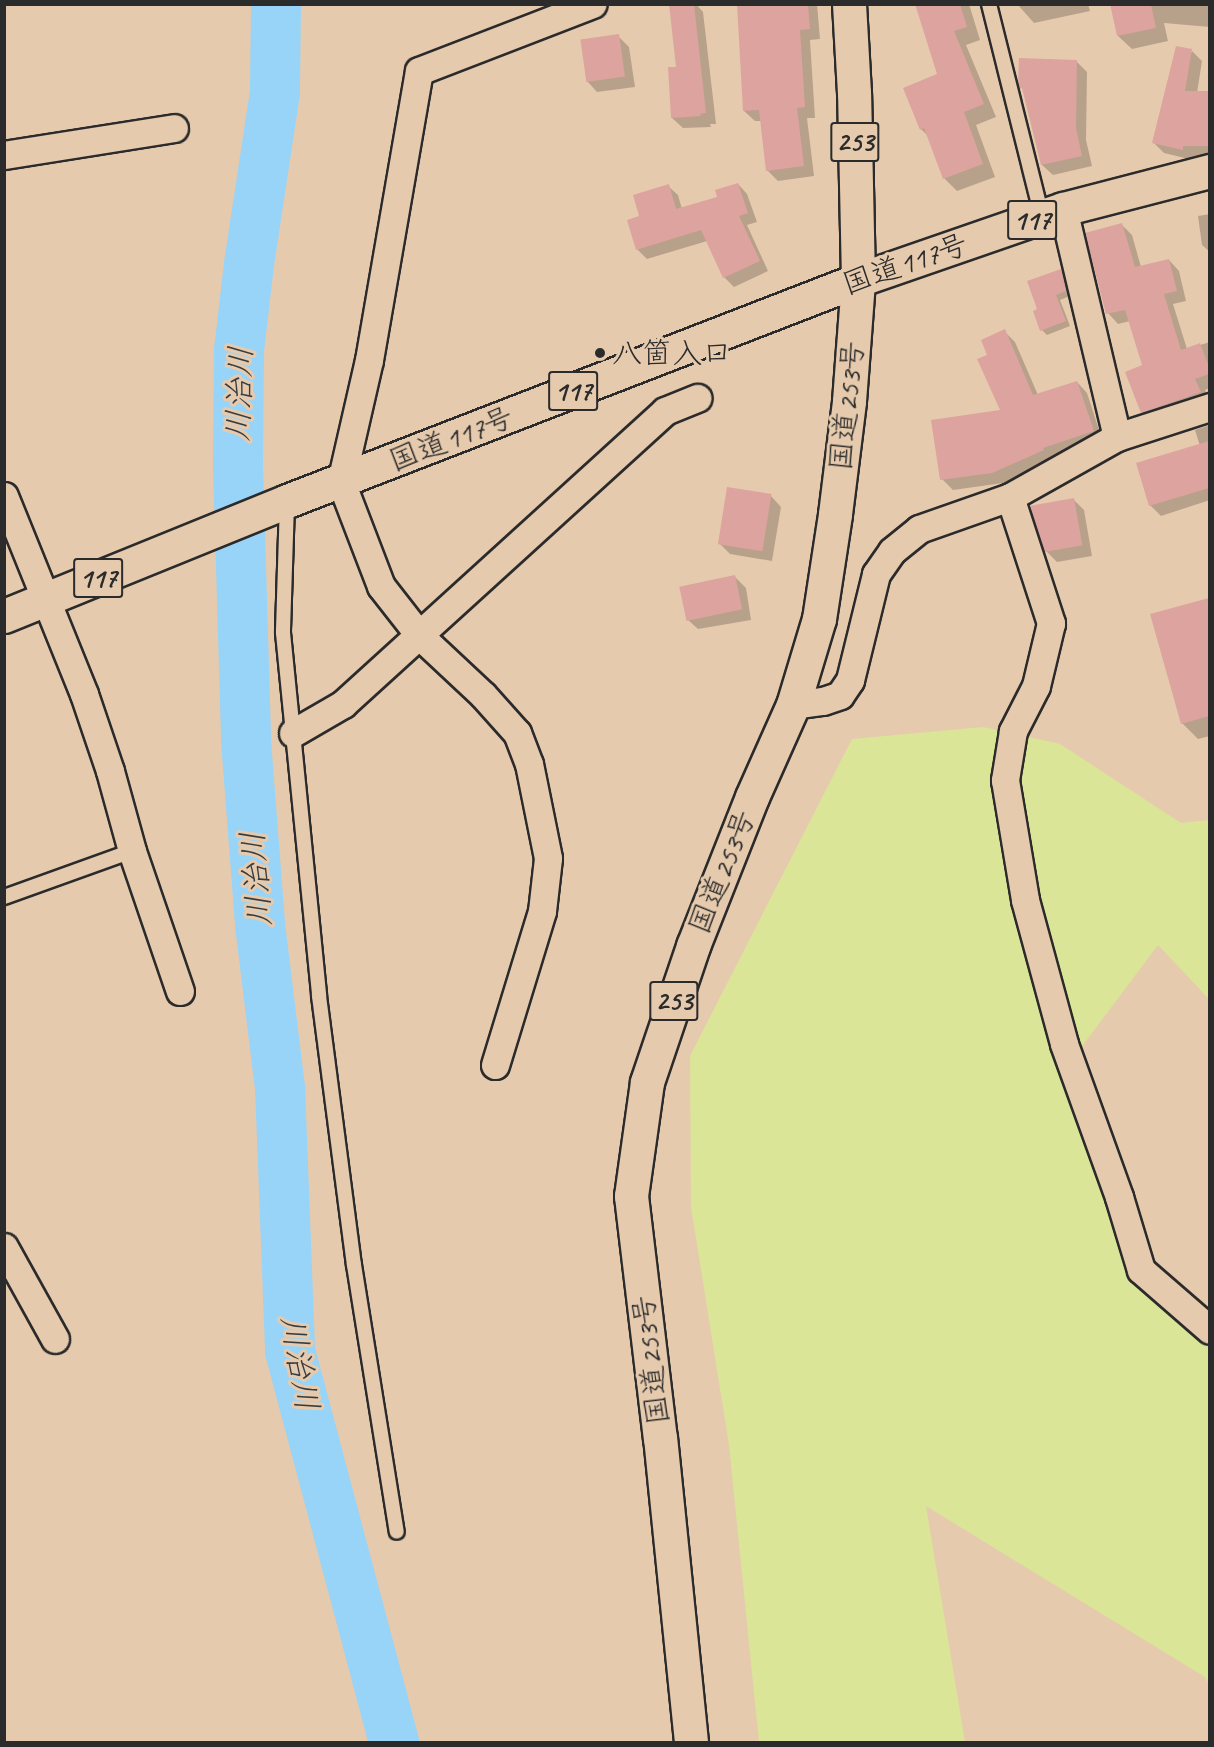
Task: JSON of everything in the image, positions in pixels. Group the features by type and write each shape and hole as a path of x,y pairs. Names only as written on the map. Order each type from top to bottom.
{"highway":[{"name":"国道253号","path":"691,1743 660,1438 631,1196 650,1071 693,946 752,797 793,705 819,619 849,401 858,280 854,93 849,4"},
{"name":"国道117号","path":"4,616 287,501 858,280 1053,213 1209,171"}],"street":[{"path":"495,1065 542,911 548,858 529,764 517,733 483,695 420,636 381,586 341,482 369,360 418,70 592,4"},
{"path":"4,155 174,129"},
{"path":"1053,213 1117,437"},
{"path":"292,733 343,704 664,411 697,398"},
{"path":"793,705 823,701 840,695 850,680 876,574 892,551 919,529 1010,497 1117,437 1209,407"},
{"path":"4,496 44,600 84,694 111,771 132,851 180,991"},
{"path":"1010,497 1051,622 1036,686 1013,731 1005,780 1025,900 1064,1044 1119,1197 1141,1270 1209,1330"},
{"path":"4,1247 55,1339"}],"lane":[{"path":"989,4 1053,213"},
{"path":"287,501 283,633 319,996 352,1253 397,1532"},
{"path":"4,897 132,851"}],"green space":[{"path":"983,727 1060,744 1181,823 1209,820 1209,999 1158,945 1074,1057 1131,1283 1209,1337 1209,1684 1205,1677 926,1506 965,1742 759,1742 729,1445 691,1207 690,1056 852,739"}],"building":[{"path":"669,4 694,4 706,113 700,114 701,116 671,118 668,67 676,67"},
{"path":"737,4 808,4 810,29 800,30 805,107 797,108 804,166 766,171 759,110 743,111"},
{"path":"915,4 960,4 967,27 954,31 984,104 964,112 983,164 943,179 924,128 920,130 903,88 937,74"},
{"path":"1110,4 1151,4 1156,28 1117,36"},
{"path":"619,34 625,77 586,82 580,39"},
{"path":"1176,46 1192,49 1185,91 1209,91 1209,146 1183,146 1183,150 1152,143"},
{"path":"1019,58 1077,60 1076,128 1082,156 1041,165 1022,88 1020,89 1018,85"},
{"path":"738,183 748,213 739,216 760,261 723,278 701,230 636,250 627,220 639,216 633,195 669,184 676,209 717,197 715,190"},
{"path":"1122,223 1135,267 1169,259 1177,291 1164,294 1181,350 1200,343 1209,367 1209,374 1195,379 1201,392 1141,413 1125,372 1142,365 1125,310 1106,314 1085,233"},
{"path":"1061,269 1066,291 1056,295 1066,321 1040,331 1033,311 1037,309 1027,281"},
{"path":"1005,329 1033,395 1077,381 1094,431 1043,448 1044,450 992,473 940,480 931,420 1000,410 977,359 987,355 981,340"},
{"path":"1209,441 1209,488 1149,506 1136,463"},
{"path":"727,487 771,494 762,551 718,544"},
{"path":"1074,498 1082,545 1039,553 1031,506"},
{"path":"735,575 742,609 687,621 679,587"},
{"path":"1209,598 1209,716 1181,724 1150,614"}],"waterway":[{"name":"川治川","path":"276,4 275,92 249,264 239,350 238,466 246,741 260,925 280,1088 290,1351 394,1742"}],"place":[{"name":"八箇入口","path":"600,353"}]}
